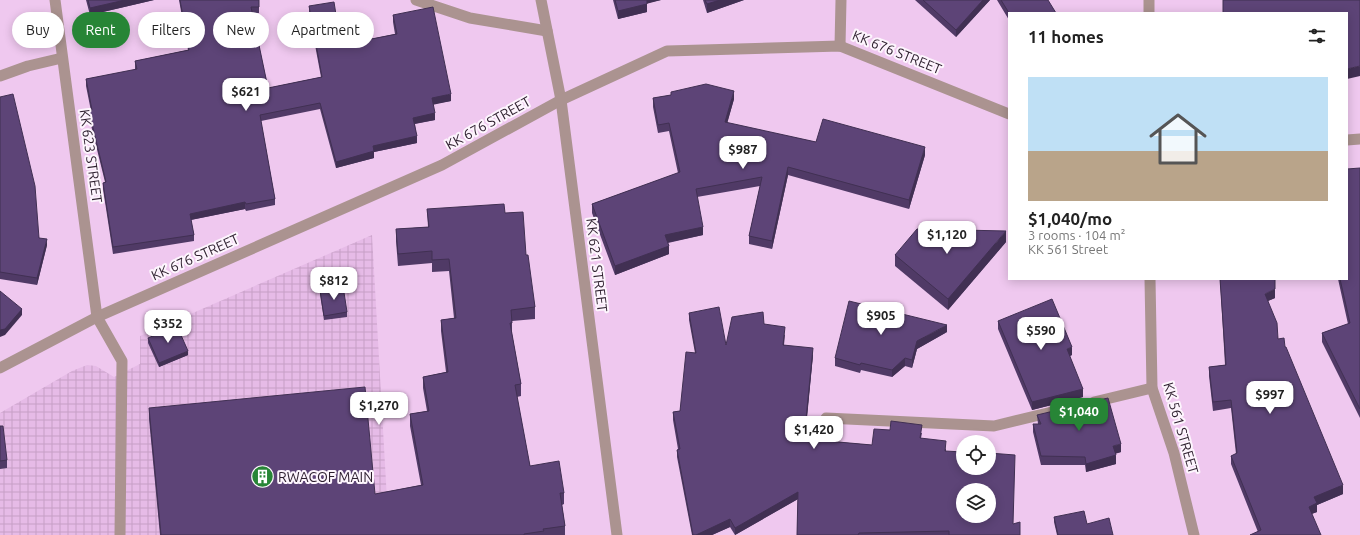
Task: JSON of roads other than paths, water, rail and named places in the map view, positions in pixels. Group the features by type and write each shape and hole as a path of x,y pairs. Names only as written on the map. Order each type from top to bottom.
{"street":[{"name":"KK 623 STREET","path":"55,0 97,317"},
{"path":"416,0 470,18 547,31"},
{"name":"KK 621 STREET","path":"541,0 561,100 616,535"},
{"path":"840,46 841,0"},
{"path":"1149,0 1149,12"},
{"name":"KK 676 STREET","path":"0,368 97,317 442,165 561,100 667,51 840,46 1008,114"},
{"path":"0,76 28,66 62,58"},
{"path":"1348,140 1360,139"},
{"name":"KK 561 STREET","path":"1150,280 1152,388 1174,453 1194,535"},
{"path":"97,317 122,361 120,535"},
{"path":"1084,404 1152,388"},
{"path":"826,418 994,426 1062,410"}],"place":[{"name":"RWACOF MAIN","path":"263,477"}]}
